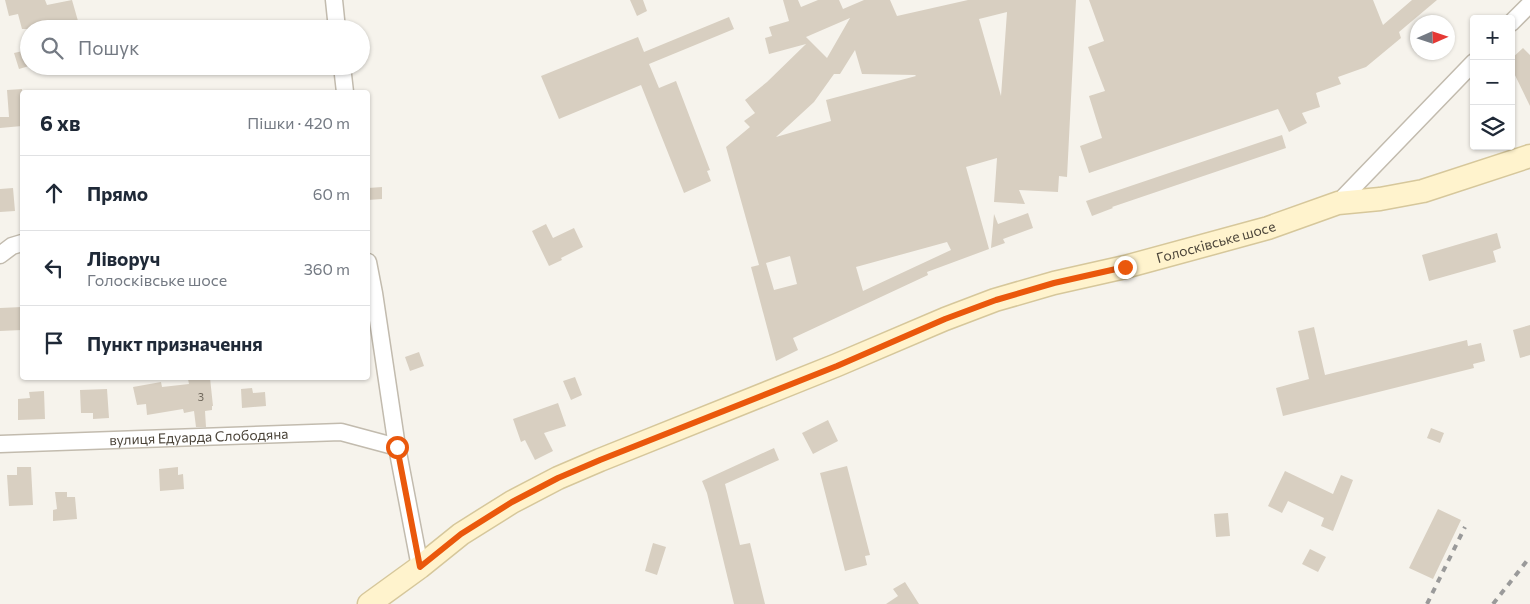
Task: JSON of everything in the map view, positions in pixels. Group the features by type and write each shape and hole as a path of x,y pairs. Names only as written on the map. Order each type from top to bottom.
{"street":[{"path":"334,0 336,20"},
{"path":"1515,19 1530,4"},
{"path":"1338,204 1470,66"},
{"path":"343,75 345,90"},
{"name":"Голосківське шосе","path":"369,604 461,534 512,502 558,478 837,366 945,319 996,300 1054,283 1125,267 1268,228 1338,204 1424,191 1530,156"},
{"path":"0,255 12,246 20,244"},
{"path":"370,272 397,447 420,567"},
{"name":"вулиця Едуарда Слободяна","path":"0,444 341,432 397,447"}],"building":[{"path":"5,0 45,0 47,5 72,0 78,20 20,22 18,14 9,16"},
{"path":"630,0 643,0 647,11 637,16"},
{"path":"783,0 798,0 801,7 818,0 839,0 843,9 864,0 890,0 897,16 968,0 1076,0 1067,177 1059,176 1058,192 1019,190 1025,204 994,202 997,158 966,167 989,249 927,272 928,275 793,338 798,350 776,361 751,267 759,265 726,147 750,127 744,121 755,113 745,100 767,82 806,44 769,54 765,38 772,36 769,27 789,21","holes":["1007,12 1001,96 979,19","850,18 827,58 806,37","855,50 862,74 916,76 826,100 831,121 776,137 814,102 834,74 840,74","947,242 951,250 863,291 856,267","790,256 797,284 774,290 766,263"]},
{"path":"1089,0 1373,0 1383,25 1412,0 1437,0 1419,15 1410,15 1410,23 1399,32 1401,38 1366,67 1338,77 1341,84 1316,93 1320,107 1302,113 1307,123 1289,132 1278,109 1089,173 1080,146 1102,138 1089,96 1105,91 1088,47 1104,41"},
{"path":"729,17 734,29 649,64 659,88 676,81 710,170 707,171 711,181 684,193 641,85 559,119 541,76 638,37 644,52"},
{"path":"1523,48 1530,55 1530,106 1515,75 1515,55"},
{"path":"20,52 20,69 19,69 14,53"},
{"path":"22,89 20,90 20,126 0,128 0,117 9,117 7,90"},
{"path":"1282,135 1286,148 1112,207 1092,216 1086,201"},
{"path":"382,187 382,199 370,200 370,188"},
{"path":"13,188 15,211 0,212 0,189"},
{"path":"1028,213 1033,228 1003,239 1005,243 991,248 994,214 998,224"},
{"path":"546,224 553,238 574,228 583,247 549,266 532,231"},
{"path":"1497,233 1501,248 1493,251 1496,262 1429,281 1422,255"},
{"path":"20,307 20,330 0,331 0,308"},
{"path":"1530,325 1530,355 1520,358 1513,330"},
{"path":"1314,327 1325,375 1467,340 1468,346 1481,343 1485,361 1473,364 1474,368 1283,416 1276,388 1309,379 1298,331"},
{"path":"419,352 424,366 410,371 405,357"},
{"path":"575,377 582,395 571,400 563,381"},
{"path":"188,380 210,380 213,406 212,410 205,411 206,427 196,427 194,411 184,413 183,409 147,415 146,404 137,405 133,387 161,382 162,387 189,384"},
{"path":"252,388 253,393 265,392 266,406 242,408 241,389"},
{"path":"107,389 109,418 93,419 93,413 81,413 80,390"},
{"path":"44,391 45,419 18,420 18,399 30,398 29,392"},
{"path":"558,403 566,426 544,433 553,451 535,460 525,440 521,442 513,419"},
{"path":"828,420 838,441 813,454 802,433"},
{"path":"1431,428 1444,433 1440,443 1427,438"},
{"path":"774,448 779,460 725,484 740,545 750,543 765,604 734,604 707,493 702,481"},
{"path":"847,466 870,555 865,556 867,565 845,571 820,473"},
{"path":"17,467 31,467 33,505 9,506 7,475 17,475"},
{"path":"178,467 178,475 183,474 184,489 160,491 159,469"},
{"path":"1285,471 1333,494 1341,475 1353,480 1333,531 1321,526 1324,518 1288,501 1282,513 1268,506"},
{"path":"55,492 67,492 67,497 75,497 77,519 53,521 53,510 57,509"},
{"path":"1438,509 1461,520 1433,579 1409,568"},
{"path":"1228,513 1230,536 1216,537 1214,514"},
{"path":"653,543 666,547 657,575 645,571"},
{"path":"1310,549 1326,557 1318,572 1302,564"},
{"path":"905,582 919,604 886,604 898,596 893,589"}],"railway":[{"path":"1427,604 1465,527"},
{"path":"1493,604 1530,557"}],"route":[{"path":"397,447 420,567 461,534 512,502 558,478 600,460 837,366 945,319 996,300 1054,283 1125,267"}]}
